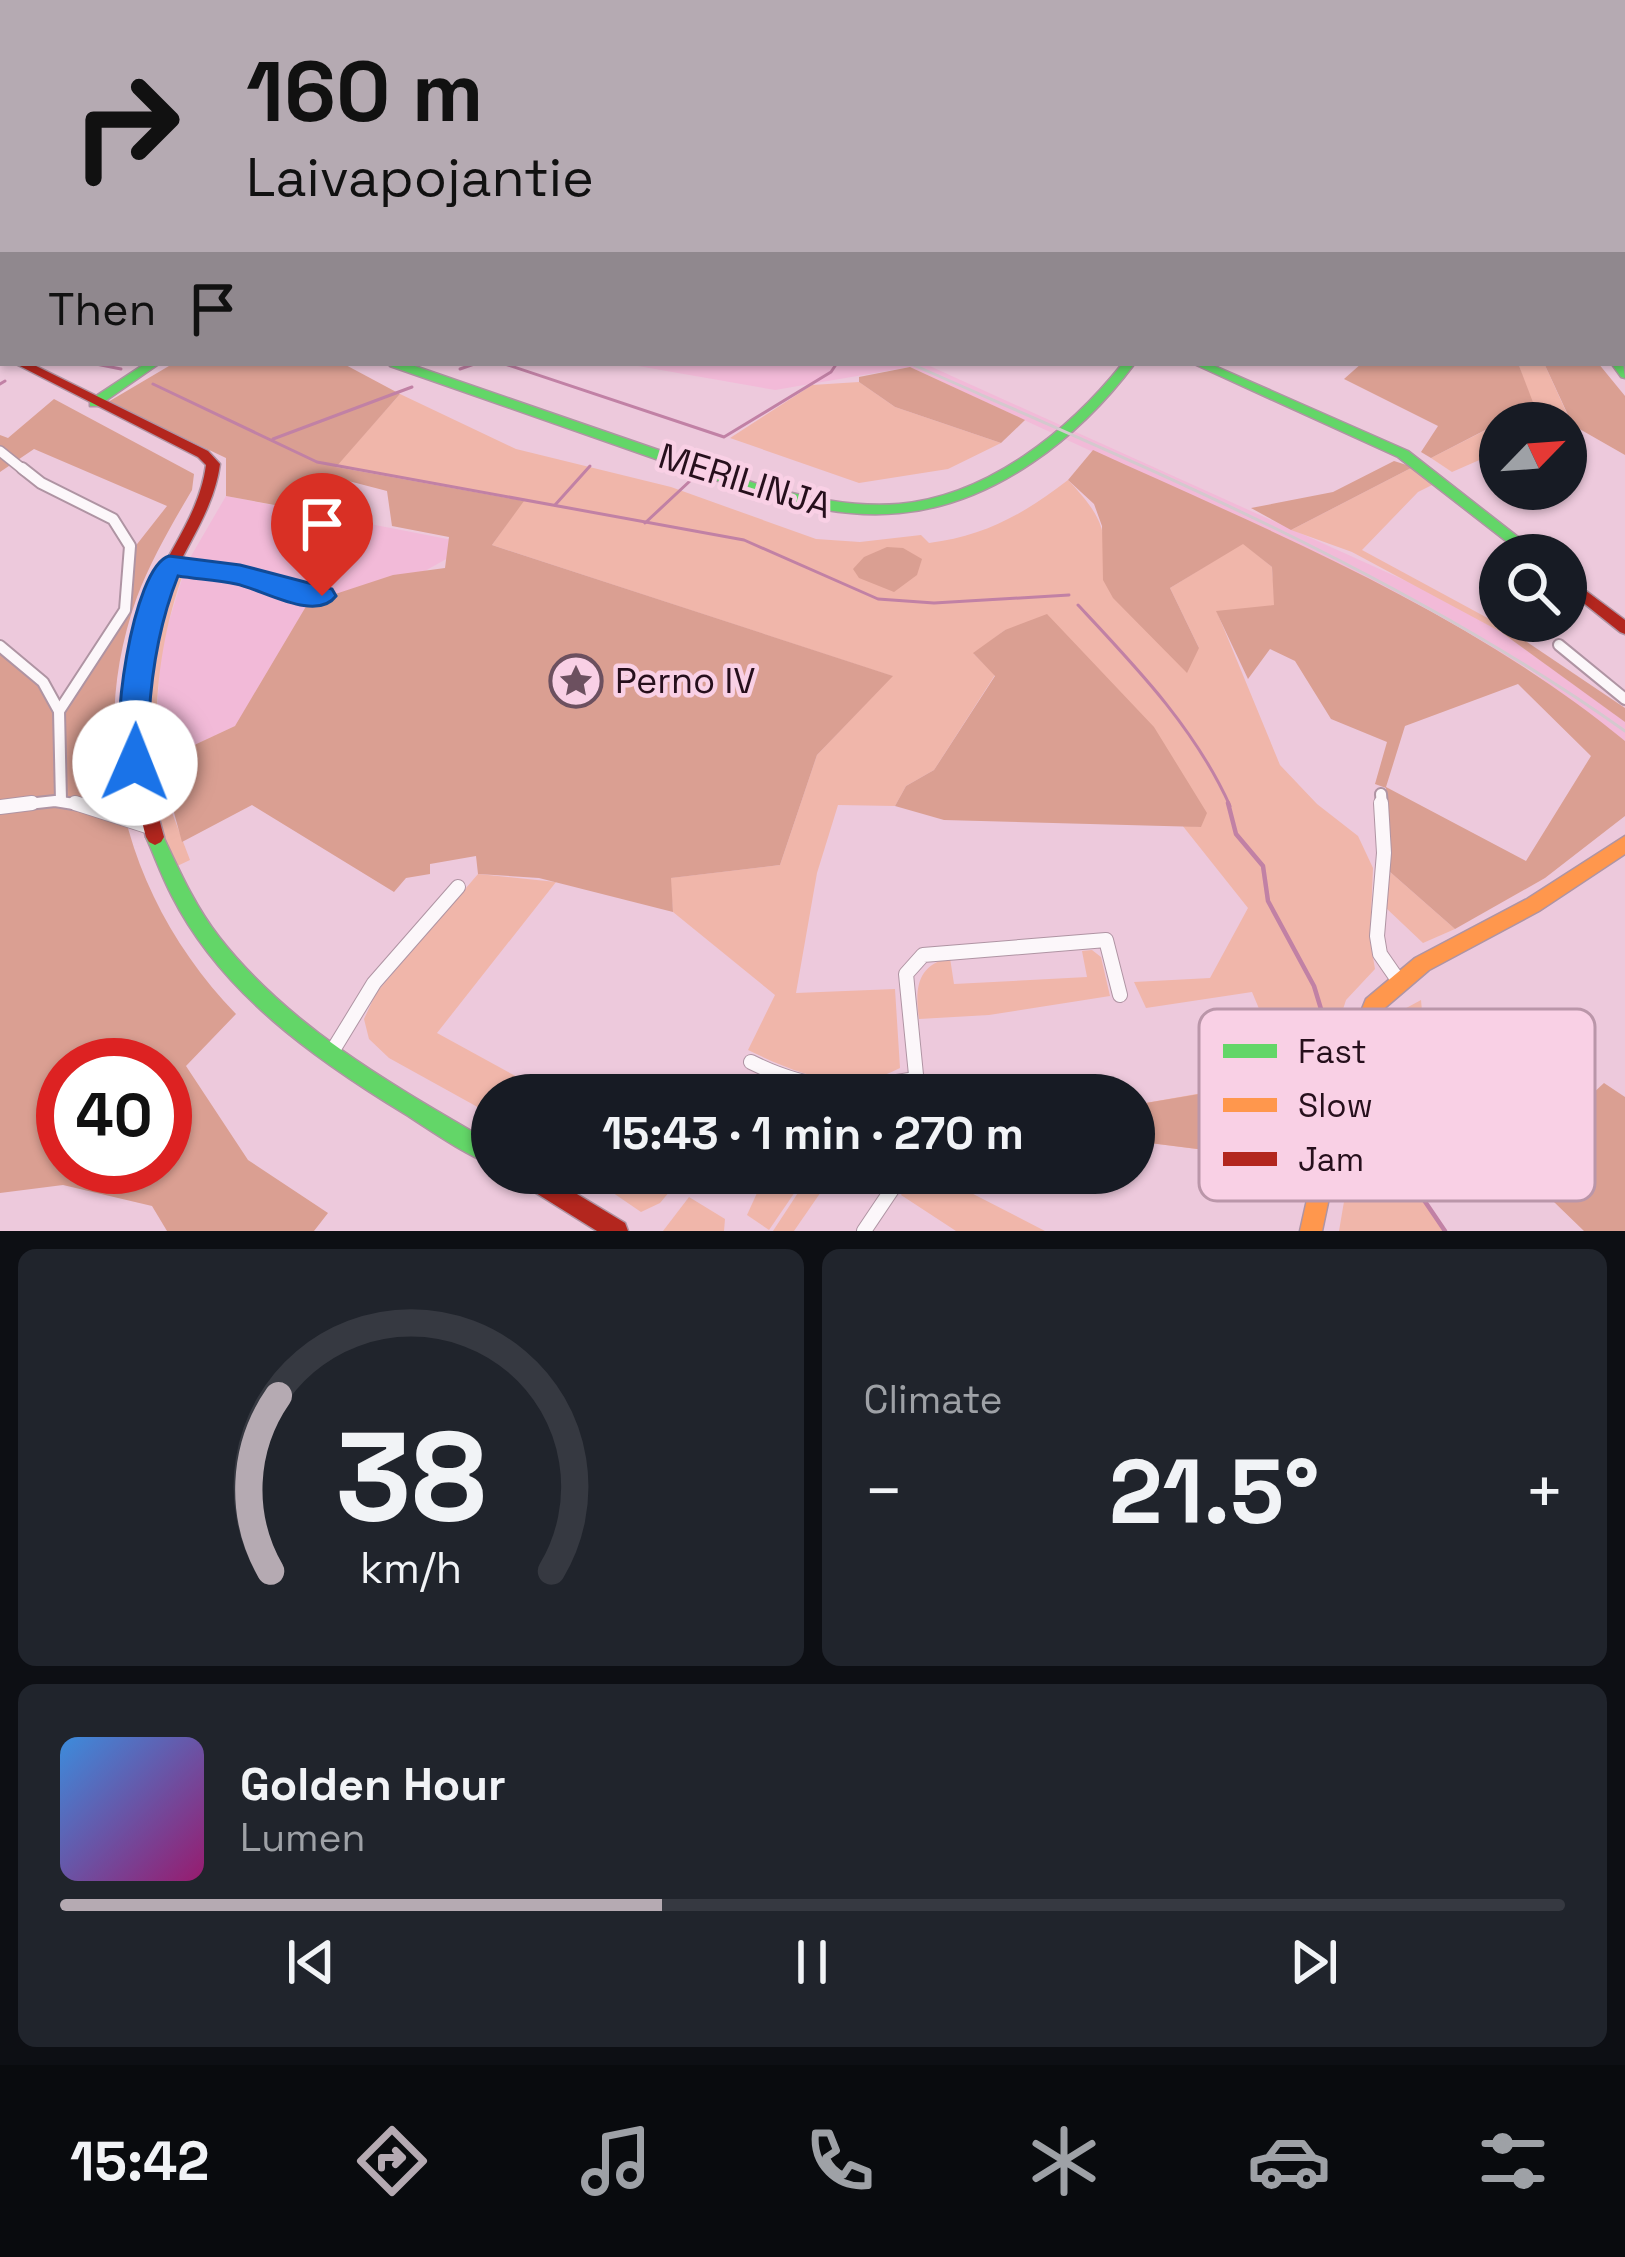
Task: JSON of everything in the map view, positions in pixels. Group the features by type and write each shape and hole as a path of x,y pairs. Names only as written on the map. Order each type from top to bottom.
{"street":[{"path":"26,366 203,454 214,470 211,489 150,612 134,718 135,763 150,827 168,874 202,933 264,1002 329,1056 471,1142"},
{"path":"94,403 150,366"},
{"name":"MERILINJA","path":"402,366 768,495 837,511 891,513 961,500 1016,474 1126,366"},
{"path":"1205,366 1403,454 1507,534"},
{"path":"0,451 40,483 113,519 130,546 125,610 59,711"},
{"path":"169,566 240,574 303,595 322,596"},
{"path":"1587,598 1625,628"},
{"path":"1559,645 1625,699"},
{"path":"0,646 44,682 59,711 62,801"},
{"path":"1381,794 1384,853 1377,936 1380,954 1397,980"},
{"path":"0,807 62,801 83,805 120,824 150,827"},
{"path":"1370,1009 1397,980 1578,879 1625,844"},
{"path":"329,1056 374,983 458,887"},
{"path":"916,1074 906,974 916,959 931,951 1106,940 1120,995"},
{"path":"751,1061 775,1074"},
{"path":"556,1194 617,1231"},
{"path":"864,1231 889,1194"},
{"path":"1311,1231 1319,1201"}],"shaded area":[{"path":"169,366 348,366 400,394 336,467 524,501 492,545 893,676 817,755 780,865 671,878 673,912 539,878 478,874 476,856 430,864 430,874 406,878 394,892 252,805 182,842 160,761 235,726 308,603 393,575 445,568 449,537 392,526 387,491 333,477 302,510 226,496 226,458 108,402"},
{"path":"638,366 930,366 1437,595 1479,619 1479,641 1369,580 910,367 775,390"},
{"path":"1359,366 1519,366 1533,402 1479,402 1479,433 1431,458 1421,452 1438,426 1344,379"},
{"path":"1519,366 1545,366 1562,402 1532,402"},
{"path":"1545,366 1600,366 1625,396 1625,455 1587,433 1587,402 1562,402"},
{"path":"910,367 1025,420 1001,443 895,407 859,382 859,377"},
{"path":"859,382 895,407 1001,443 948,469 859,483 730,438 812,385"},
{"path":"400,394 516,449 671,487 816,539 860,542 921,535 929,543 949,540 1003,522 1068,480 1099,522 1105,546 1103,576 1199,648 1170,588 1243,543 1272,567 1275,606 1217,612 1280,765 1317,804 1358,836 1373,868 1370,940 1375,969 1343,1009 1259,1009 1252,992 1146,1008 1134,982 1210,978 1248,908 1182,825 1200,827 1005,630 974,654 995,675 934,770 906,786 895,806 838,805 817,873 796,993 895,989 900,1068 886,1074 807,1074 748,1050 775,995 673,912 670,878 780,865 817,755 892,676 492,545 523,501 335,467"},
{"path":"54,399 194,474 192,490 137,597 121,653 114,709 116,765 143,872 167,923 236,1014 192,1060 192,1038 36,1038 36,1188 0,1193 0,651 43,688 53,709 67,703 123,611 134,570 134,548 167,506 34,449 0,472 0,435 8,438"},
{"path":"1479,434 1479,460 1452,472 1431,458"},
{"path":"1093,450 1369,579 1502,653 1625,741 1625,816 1545,878 1455,929 1389,871 1386,788 1375,784 1387,742 1331,719 1295,661 1270,649 1248,679 1216,611 1274,605 1272,567 1243,544 1170,588 1199,648 1187,673 1113,598 1103,580 1102,526 1094,504 1068,480","holes":["1518,684 1591,756 1526,861 1386,787 1405,726"]},
{"path":"1394,461 1413,467 1291,530 1251,508 1333,492"},
{"path":"1413,467 1434,484 1418,492 1362,550 1479,613 1479,620 1352,552 1291,530"},
{"path":"226,496 473,544 309,636 235,726 184,750 177,727 156,730 161,647 187,563"},
{"path":"887,547 903,548 922,559 917,575 894,592 859,578 853,569 864,557"},
{"path":"184,571 163,649 156,729 177,726 184,750 160,762 168,802 190,860 175,867 162,835 146,761 143,682 157,608 171,575"},
{"path":"1047,614 1154,727 1207,813 1201,827 944,820 895,806 906,786 934,770 995,676 973,653 1005,630"},
{"path":"1480,642 1514,642 1625,722 1625,741 1530,670"},
{"path":"1515,642 1527,642 1625,708 1625,722"},
{"path":"1389,871 1455,929 1423,943 1385,907"},
{"path":"478,874 556,882 437,1033 512,1074 471,1074 471,1103 389,1058 369,1039 364,1019 376,993"},
{"path":"1092,950 1101,957 1110,996 989,1015 919,1019 920,980 939,961 950,958 954,984 1087,977 1082,951"},
{"path":"192,1075 248,1160 328,1213 314,1231 167,1231 152,1206 101,1194 192,1194"},
{"path":"1604,1083 1625,1097 1625,1231 1584,1231 1553,1201 1595,1201 1595,1091"},
{"path":"1199,1094 1199,1149 1155,1144 1155,1101"},
{"path":"1199,1094 1199,1149 1155,1144 1155,1101"},
{"path":"615,1194 668,1194 660,1203 641,1212"},
{"path":"756,1194 794,1194 769,1230 747,1215"},
{"path":"797,1194 820,1194 794,1231 773,1231"},
{"path":"973,1194 1045,1231 956,1231 901,1195"},
{"path":"689,1197 725,1219 724,1231 663,1231"},
{"path":"1344,1201 1425,1201 1445,1231 1339,1231"}],"waterway":[{"path":"106,366 121,369"},
{"path":"460,369 468,366"},
{"path":"511,366 724,437 835,366"},
{"path":"0,384 5,381"},
{"path":"153,384 317,462 646,522"},
{"path":"273,439 412,387"},
{"path":"555,505 590,466"},
{"path":"646,522 691,480"},
{"path":"646,522 744,540 878,599 934,603 1069,595"},
{"path":"1078,605 1182,724 1230,806"},
{"path":"1228,803 1236,834 1263,866 1268,901 1314,986 1321,1009"},
{"path":"1425,1201 1445,1231"}],"railway":[{"path":"916,366 1186,486 1366,574 1540,674 1625,731"}],"traffic: fast":[{"path":"94,403 150,366"},
{"path":"403,366 758,489 853,509 900,508 947,499 995,479 1067,428 1126,366"},
{"path":"1205,366 1403,454 1507,534"},
{"path":"1619,366 1625,374"},
{"path":"155,837 179,893 211,942 250,986 340,1061 471,1142"}],"traffic: slow":[{"path":"1372,1009 1422,964 1533,905 1625,844"},
{"path":"1311,1231 1318,1201"}],"traffic: jam":[{"path":"26,366 203,454 213,464 201,510 151,611 138,675 140,775 155,837"},
{"path":"1587,598 1625,628"},
{"path":"556,1194 617,1231"}],"place":[{"name":"Perno IV","path":"576,681"}],"route":[{"path":"135,763 134,718 143,644 169,566 240,574 303,595 322,596"}]}
